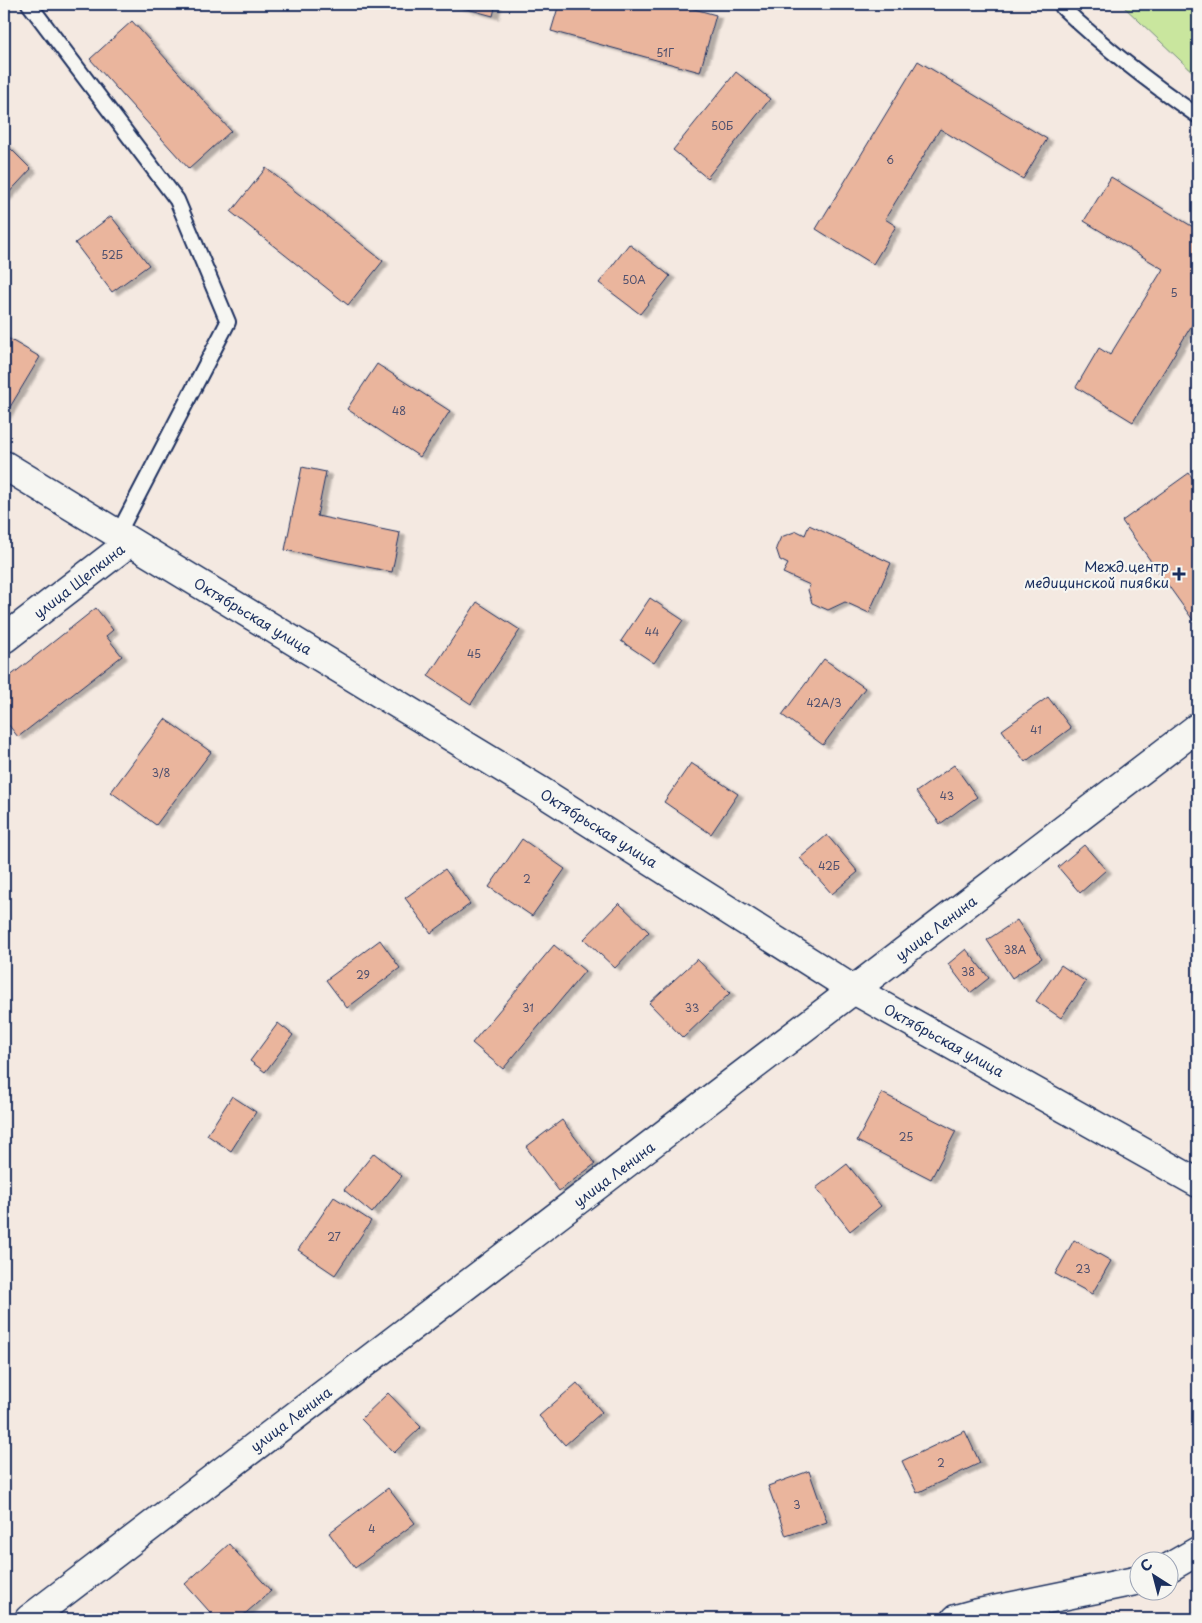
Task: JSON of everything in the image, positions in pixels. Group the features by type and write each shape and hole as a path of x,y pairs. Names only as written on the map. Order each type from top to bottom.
{"street":[{"name":"Октябрьская улица","path":"4,465 539,790 854,990 1198,1183"},
{"name":"улица Щепкина","path":"4,639 124,538"},
{"name":"улица Ленина","path":"29,1619 1198,728"},
{"path":"1180,1561 1198,1551"},
{"path":"956,1619 1130,1582"}],"lane":[{"path":"29,4 177,200 228,322 124,538"},
{"path":"1061,4 1094,38 1163,92 1198,116"}],"green space":[{"path":"1121,4 1198,4 1198,77"}],"building":[{"path":"449,4 496,4 493,16"},
{"path":"559,4 676,4 716,15 700,72 551,31"},
{"path":"132,21 231,131 189,169 90,59"},
{"path":"918,61 1047,139 1023,179 940,129 885,219 896,226 873,264 816,229"},
{"path":"736,72 770,99 707,178 673,150"},
{"path":"4,142 31,169 4,198"},
{"path":"266,168 383,261 348,305 231,212"},
{"path":"1111,177 1198,230 1198,315 1133,422 1076,387 1099,348 1110,355 1163,269 1084,221"},
{"path":"111,216 149,265 112,292 75,243"},
{"path":"629,244 670,276 640,314 599,283"},
{"path":"4,336 40,357 4,417"},
{"path":"377,364 450,411 420,457 347,409"},
{"path":"302,467 326,472 317,516 400,533 392,572 285,550"},
{"name":"Межд.центр медицинской пиявки","path":"1189,473 1198,486 1198,627 1122,521"},
{"path":"809,525 891,563 869,613 845,602 828,610 812,603 808,590 810,585 783,573 788,564 780,560 776,548 781,537 797,531 805,535"},
{"path":"650,598 683,620 654,663 621,641"},
{"path":"477,602 520,630 471,704 428,676"},
{"path":"96,608 113,630 106,636 122,656 18,737 4,719 4,681"},
{"path":"824,659 865,688 823,745 782,715"},
{"path":"1048,697 1071,728 1025,762 1002,730"},
{"path":"165,719 211,752 156,825 111,792"},
{"path":"691,763 738,794 711,834 664,802"},
{"path":"954,765 977,797 940,824 916,792"},
{"path":"827,835 858,872 832,894 800,858"},
{"path":"522,839 565,869 532,916 489,887"},
{"path":"1084,845 1106,870 1080,893 1058,867"},
{"path":"445,869 470,904 431,933 405,898"},
{"path":"619,903 649,932 615,968 584,939"},
{"path":"1017,920 1042,958 1012,978 987,940"},
{"path":"380,940 400,968 347,1008 326,980"},
{"path":"554,945 585,971 503,1069 472,1043"},
{"path":"966,949 989,978 970,993 948,964"},
{"path":"697,959 730,993 683,1038 649,1003"},
{"path":"1061,965 1086,982 1061,1018 1036,1001"},
{"path":"278,1023 293,1035 265,1072 250,1061"},
{"path":"882,1093 956,1131 931,1179 857,1141"},
{"path":"232,1096 256,1112 231,1151 207,1135"},
{"path":"562,1120 595,1164 559,1191 526,1147"},
{"path":"374,1153 402,1176 372,1213 344,1190"},
{"path":"847,1164 881,1206 850,1231 816,1188"},
{"path":"334,1197 371,1221 335,1275 298,1250"},
{"path":"1074,1240 1111,1261 1092,1294 1055,1274"},
{"path":"577,1383 602,1412 565,1445 539,1416"},
{"path":"388,1393 421,1427 394,1453 361,1419"},
{"path":"965,1431 980,1463 917,1493 902,1461"},
{"path":"809,1471 827,1522 786,1536 768,1486"},
{"path":"388,1488 415,1523 355,1568 329,1533"},
{"path":"229,1544 271,1591 239,1619 216,1619 185,1584"}],"place":[{"name":"Межд.центр медицинской пиявки","path":"1179,574"}]}
